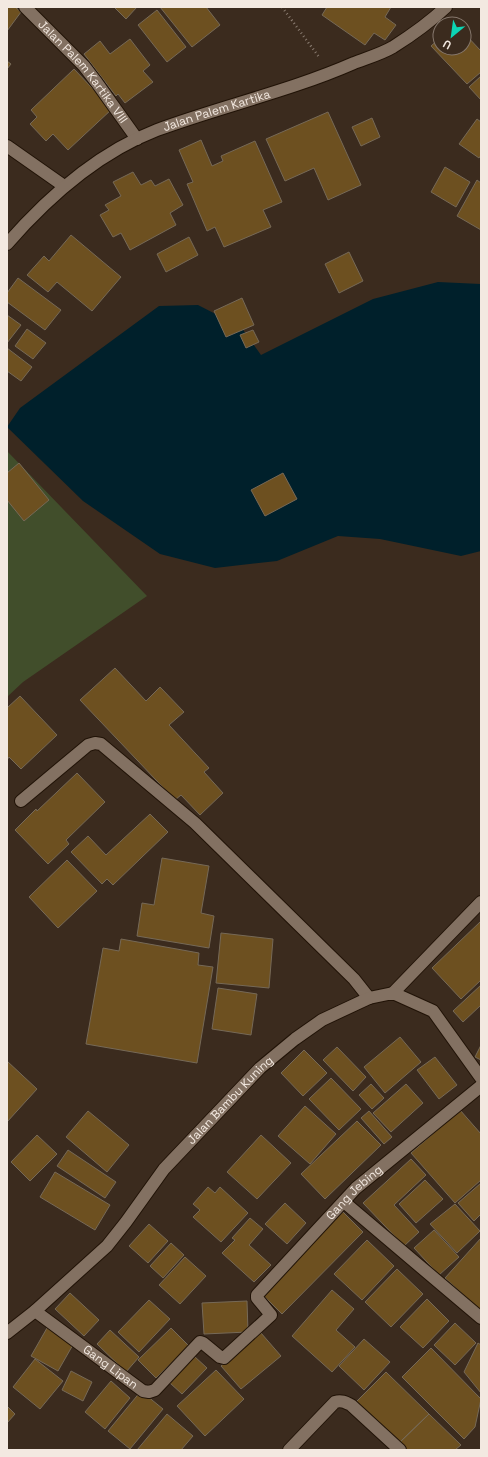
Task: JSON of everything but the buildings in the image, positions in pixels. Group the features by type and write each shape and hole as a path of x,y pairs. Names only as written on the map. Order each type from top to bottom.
{"street":[{"name":"Jalan Palem Kartika VIII","path":"25,7 84,66 137,139"},
{"name":"Jalan Palem Kartika","path":"7,244 23,226 64,186 100,160 137,139 156,130 331,73 392,47 429,23 446,7"},
{"path":"7,146 64,186"},
{"path":"21,801 88,745 94,743 101,744 195,823 354,979 369,998"},
{"path":"481,902 393,993 433,1011 481,1078"},
{"name":"Jalan Bambu Kuning","path":"7,1333 35,1311 107,1246 164,1169 260,1068 295,1039 322,1020 369,998 393,993"},
{"name":"Gang Jebing","path":"271,1314 257,1298 257,1296 356,1188 481,1086"},
{"path":"344,1202 481,1318"},
{"name":"Gang Lipan","path":"35,1311 143,1391 148,1392 155,1390 200,1342 220,1357 224,1358 271,1316 271,1314"},
{"path":"289,1450 335,1402 339,1401 351,1405 400,1450"}],"path":[{"path":"282,7 331,73"}],"green space":[{"path":"7,451 147,596 23,682 7,697"}],"water":[{"path":"438,282 481,284 481,551 461,556 380,539 338,536 277,561 215,568 160,554 83,501 7,427 20,408 159,306 198,305 241,327 261,355 373,299"}]}
